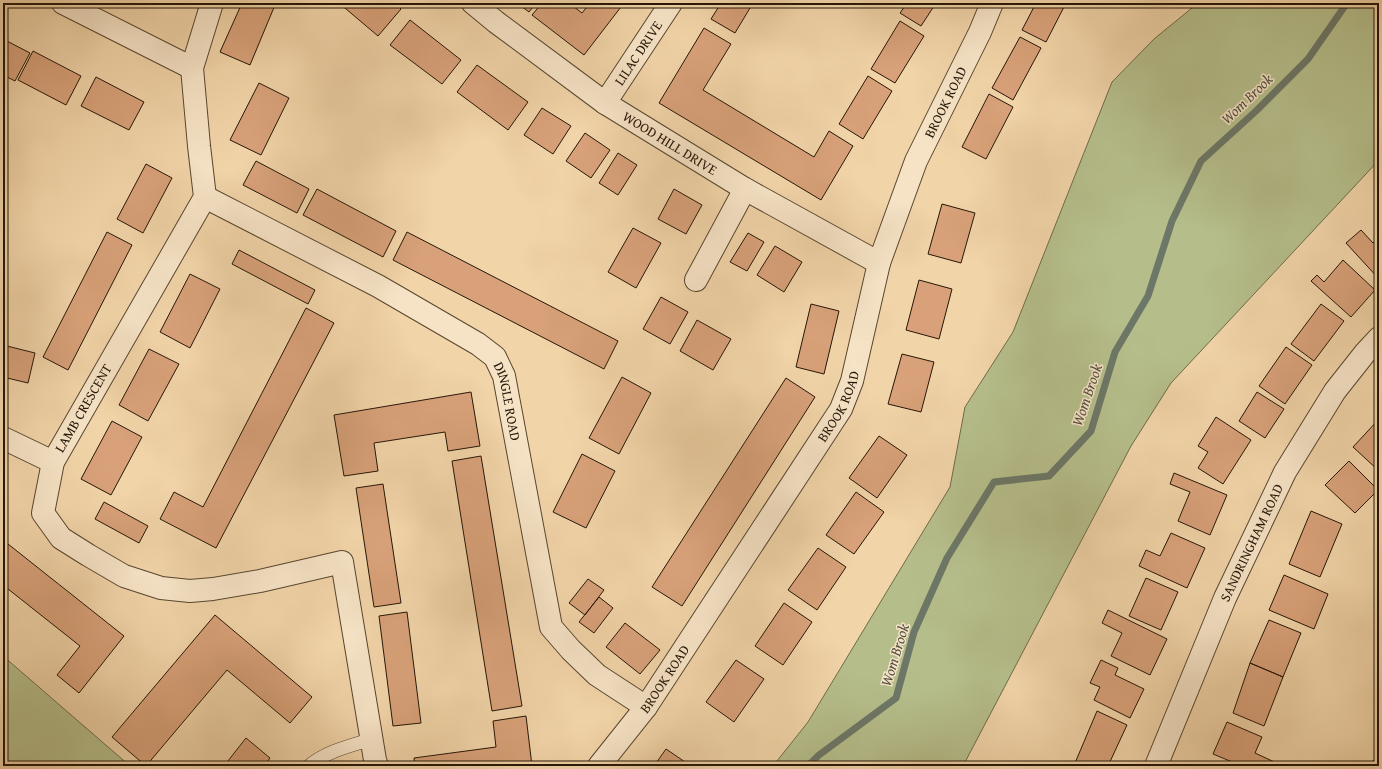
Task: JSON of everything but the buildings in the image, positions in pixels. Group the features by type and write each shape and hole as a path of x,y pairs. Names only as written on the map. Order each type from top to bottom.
{"street":[{"path":"63,3 192,68"},
{"path":"205,197 198,146 192,68 212,3"},
{"name":"WOOD HILL DRIVE","path":"473,3 604,103 745,189 879,263"},
{"name":"LILAC DRIVE","path":"604,103 671,3"},
{"name":"BROOK ROAD","path":"599,766 646,707 841,410 852,381 879,263 916,161 980,32 992,3"},
{"path":"696,280 745,189"},
{"name":"LAMB CRESCENT","path":"205,197 52,462 43,513 61,538 88,556 124,576 161,588 190,591 260,581 342,562 372,739"},
{"name":"DINGLE ROAD","path":"205,197 378,286 478,344 495,357 504,376 551,627 570,650 597,675 646,707"},
{"name":"SANDRINGHAM ROAD","path":"1156,766 1225,598 1285,472 1335,391 1379,338"},
{"path":"3,438 52,462"},
{"path":"372,739 377,766"}],"lane":[{"path":"309,766 316,760 335,750 372,739"}],"green space":[{"path":"1198,3 1379,3 1379,160 1171,383 1131,446 963,766 773,766 808,722 950,487 965,407 1013,332 1112,82 1154,39"},
{"path":"3,656 130,766 3,766"}],"waterway":[{"name":"Wom Brook","path":"808,766 819,755 896,698 914,632 947,558 994,482 1049,476 1091,431 1115,352 1148,296 1172,221 1201,161 1256,111 1308,59 1347,3"}]}
